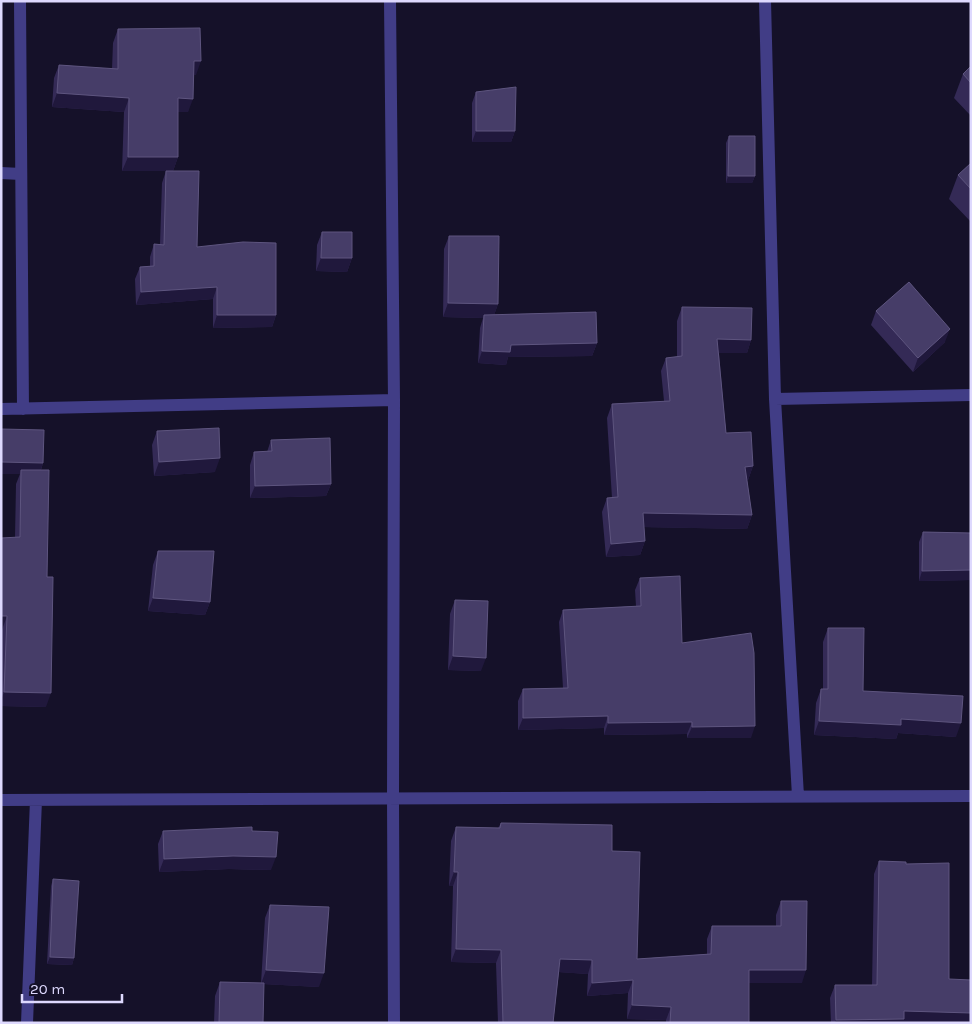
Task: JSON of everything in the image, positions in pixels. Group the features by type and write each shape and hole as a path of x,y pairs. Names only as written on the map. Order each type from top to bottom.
{"street":[{"path":"20,1 23,409"},
{"path":"390,1 394,400 394,1023"},
{"path":"765,1 775,399 798,796"},
{"path":"1,173 21,174"},
{"path":"775,399 971,395"},
{"path":"1,409 394,400"},
{"path":"1,800 971,796"},
{"path":"27,1023 36,800"}],"building":[{"path":"200,28 201,61 194,61 193,99 178,98 178,157 128,157 129,98 57,93 59,65 118,69 118,29"},
{"path":"971,66 971,83 963,74"},
{"path":"516,87 515,131 476,131 476,92"},
{"path":"729,136 755,136 755,176 728,176"},
{"path":"971,163 971,189 958,175"},
{"path":"166,171 199,171 197,247 243,242 276,243 276,315 217,315 217,287 141,292 140,267 154,266 154,244 164,245"},
{"path":"322,232 352,232 352,258 321,258"},
{"path":"449,236 499,236 498,304 448,303"},
{"path":"909,282 950,329 918,358 876,311"},
{"path":"682,307 752,308 751,340 717,339 726,433 751,432 753,466 745,467 752,515 643,513 645,541 611,544 607,498 618,497 612,404 670,401 666,358 682,356"},
{"path":"596,312 597,343 511,345 510,352 482,351 484,315"},
{"path":"219,428 220,458 159,462 157,431"},
{"path":"1,429 44,430 43,463 1,462"},
{"path":"330,438 331,484 255,486 254,452 272,451 271,440"},
{"path":"21,470 49,470 47,577 53,577 51,693 4,692 7,616 1,616 1,538 20,537"},
{"path":"923,532 971,533 971,570 922,571"},
{"path":"158,551 214,551 210,602 153,598"},
{"path":"680,576 682,643 751,633 754,653 755,726 692,727 692,722 608,723 608,716 523,718 523,689 568,688 563,610 641,606 640,578"},
{"path":"455,600 488,601 486,658 453,656"},
{"path":"828,628 864,628 863,691 963,696 961,723 901,719 901,725 819,721 821,689 828,689"},
{"path":"501,823 612,825 612,851 640,852 637,959 711,954 712,926 781,926 781,901 807,901 806,970 749,970 749,1023 670,1023 671,1007 632,1005 633,980 592,983 592,960 560,959 553,1023 503,1023 501,950 456,949 458,872 454,872 456,827 500,828"},
{"path":"252,827 252,831 278,832 276,857 233,856 164,859 163,831"},
{"path":"879,861 906,862 906,864 949,863 949,979 971,980 971,1013 904,1011 904,1019 836,1020 835,985 877,985"},
{"path":"53,879 79,881 74,958 50,957"},
{"path":"270,905 329,907 324,973 266,970"},
{"path":"220,982 264,983 263,1023 219,1023"}]}
